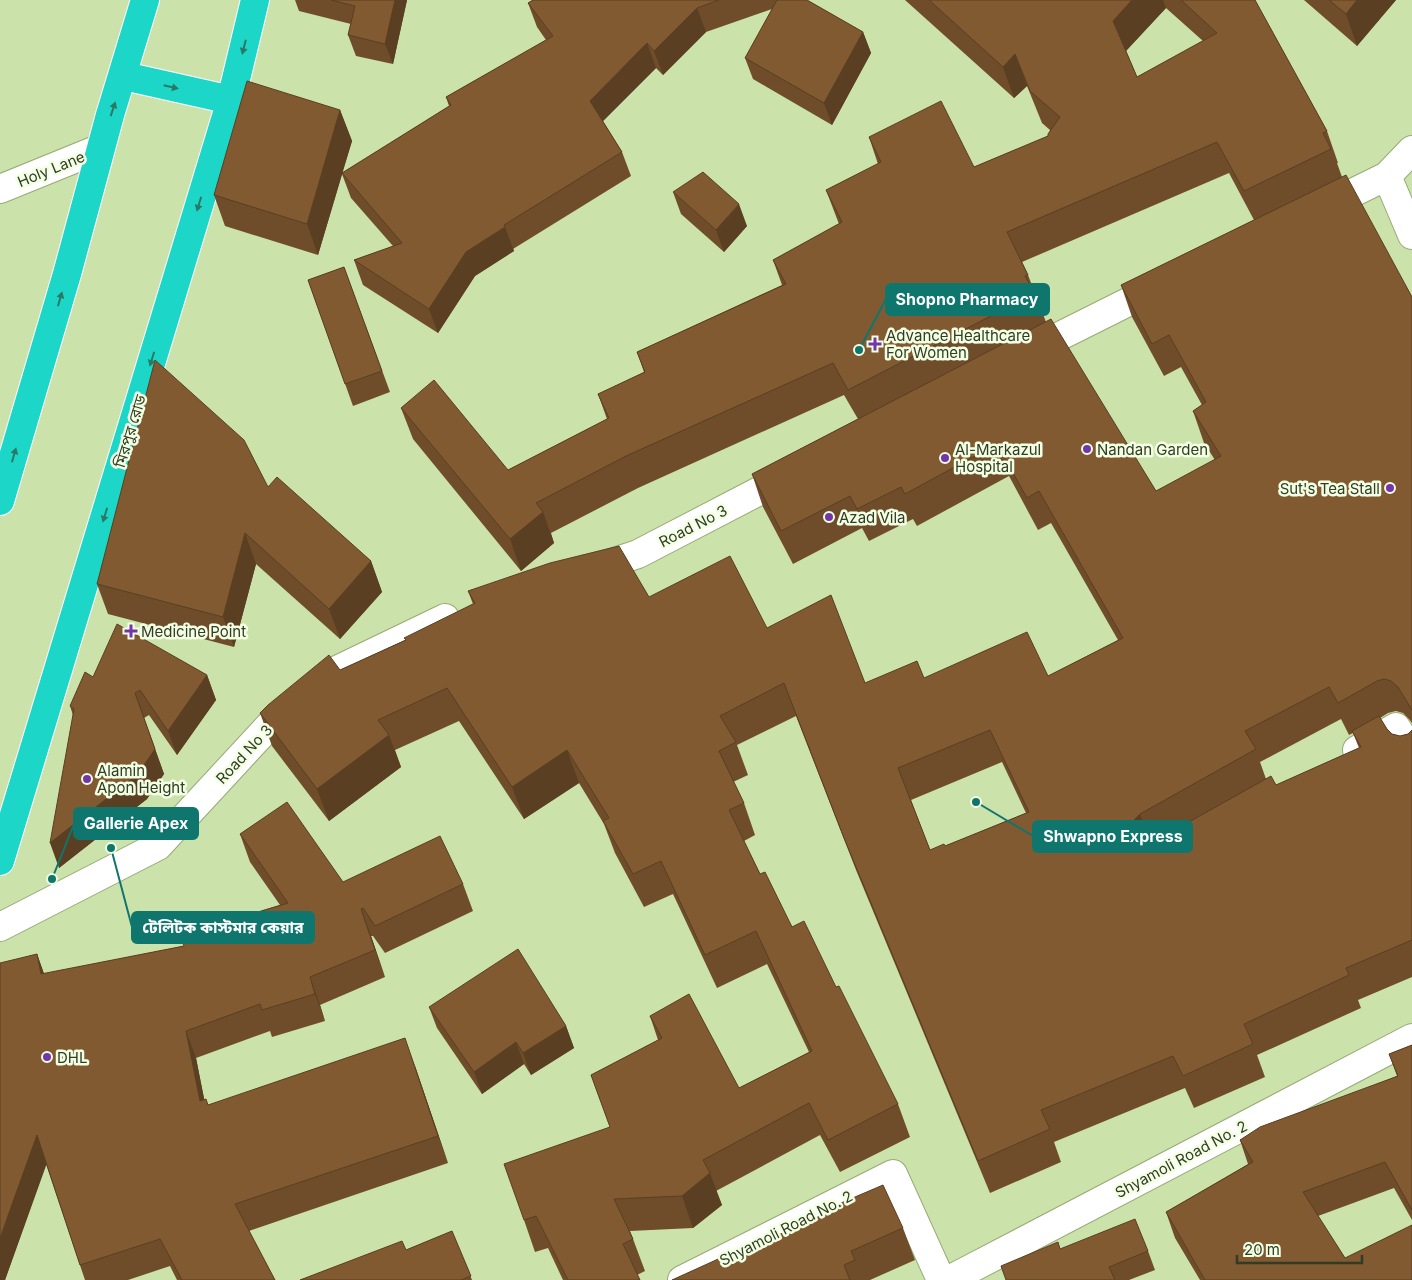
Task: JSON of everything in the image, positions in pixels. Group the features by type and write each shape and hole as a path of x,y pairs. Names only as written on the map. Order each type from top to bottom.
{"highway":[{"path":"0,502 145,0"},
{"name":"মিরপুর রোড","path":"0,861 231,100 255,0"},
{"path":"124,76 231,100"}],"street":[{"name":"Holy Lane","path":"0,189 101,148"},
{"path":"1299,219 1387,176 1412,150"},
{"path":"1387,176 1412,235"},
{"path":"1008,362 1184,275"},
{"name":"Road No 3","path":"565,578 638,554 814,463"},
{"name":"Road No 3","path":"0,927 158,846 269,726 339,669 448,617 466,611"},
{"path":"1337,761 1396,728 1412,754"},
{"name":"Shyamoli Road No. 2","path":"949,1280 1412,1038"},
{"name":"Shyamoli Road No. 2","path":"682,1280 893,1174 941,1280"}],"building":[{"path":"331,0 395,0 385,44 348,35 355,6"},
{"path":"533,0 719,0 697,8 654,51 647,43 590,101 622,152 504,225 505,227 466,252 429,309 354,260 402,243 342,173 451,105 446,97 553,36 528,3"},
{"path":"777,0 807,0 863,32 824,103 745,58"},
{"path":"929,0 1132,0 1113,21 1137,77 1217,33 1181,0 1255,0 1327,131 1323,133 1331,149 1244,191 1217,142 1007,232 1028,275 1025,276 1035,293 848,390 833,363 626,456 536,503 543,512 510,539 401,408 434,380 508,470 609,418 598,394 645,372 637,352 786,284 773,260 842,222 826,190 881,162 869,137 941,101 974,167 1048,136 1060,117 1030,91 1015,54 1003,67"},
{"path":"1329,0 1357,0 1346,14"},
{"path":"247,81 340,110 307,224 214,195"},
{"path":"703,172 739,204 716,230 673,192"},
{"path":"1346,175 1412,297 1412,710 1398,687 1391,681 1384,679 1338,703 1329,687 1245,731 1256,749 1140,814 1134,820 1132,828 1133,835 1140,841 1148,843 1155,841 1271,776 1276,785 1361,747 1352,731 1379,716 1392,734 1400,736 1408,734 1412,730 1412,940 1346,968 1349,975 1244,1024 1253,1044 1183,1076 1173,1056 1041,1110 1050,1129 978,1161 844,838 784,683 720,716 736,742 719,751 744,803 729,810 760,874 765,872 792,927 804,921 836,987 839,986 898,1104 828,1140 809,1103 703,1160 710,1173 682,1196 614,1199 633,1239 623,1244 640,1280 568,1280 536,1216 524,1220 504,1164 610,1127 591,1075 662,1038 650,1016 689,994 739,1088 812,1051 756,931 705,955 661,861 633,874 603,821 609,818 567,750 512,787 447,688 378,720 389,735 317,789 260,713 329,655 340,670 406,640 404,638 475,603 468,591 550,563 619,546 649,597 730,556 767,628 831,595 865,683 917,661 924,678 1027,632 1048,676 1123,638 1039,491 1027,498 997,444 905,494 901,487 857,509 850,496 781,531 752,474 1051,319 1156,491 1221,456 1193,411 1206,402 1169,335 1152,344 1121,285","holes":["990,730 1029,812 945,846 944,844 930,850 898,768"]},
{"path":"344,267 382,371 345,384 308,280"},
{"path":"155,360 244,440 268,487 277,477 371,561 329,609 245,533 223,617 97,584"},
{"path":"117,624 207,675 168,731 140,690 135,693 155,749 138,774 50,843 74,709 70,706 85,672 93,677"},
{"path":"287,802 343,882 440,836 463,884 375,926 363,908 361,909 375,950 310,977 315,994 262,1010 260,1004 186,1031 200,1101 206,1099 208,1105 405,1038 438,1136 235,1204 275,1280 182,1280 160,1239 80,1265 37,1135 0,1238 0,963 37,954 41,974 184,946 179,934 216,921 218,924 288,903 240,834"},
{"path":"518,949 566,1026 523,1053 516,1042 474,1072 429,1007"},
{"path":"1412,1045 1412,1210 1385,1162 1303,1192 1345,1258 1412,1225 1412,1280 1205,1280 1166,1212 1253,1162 1240,1140 1260,1127 1398,1076 1389,1054"},
{"path":"883,1185 903,1228 851,1251 855,1260 844,1265 850,1280 672,1280 738,1250 739,1253 842,1206 841,1203"},
{"path":"1135,1219 1148,1251 1109,1267 1115,1280 1006,1280 1001,1266 1058,1242 1060,1249"},
{"path":"452,1231 471,1276 461,1280 300,1280 402,1241 406,1250"}],"place":[{"name":"Advance Healthcare For Women","path":"875,344"},
{"name":"Shopno Pharmacy","path":"859,350"},
{"name":"Nandan Garden","path":"1087,449"},
{"name":"Al-Markazul Hospital","path":"945,458"},
{"name":"Sut's Tea Stall","path":"1390,488"},
{"name":"Azad Vila","path":"829,517"},
{"name":"Medicine Point","path":"131,631"},
{"name":"Alamin Apon Height","path":"87,779"},
{"name":"Shwapno Express","path":"976,802"},
{"name":"টেলিটক কাস্টমার কেয়ার","path":"111,848"},
{"name":"Gallerie Apex","path":"52,879"},
{"name":"DHL","path":"47,1057"}]}
